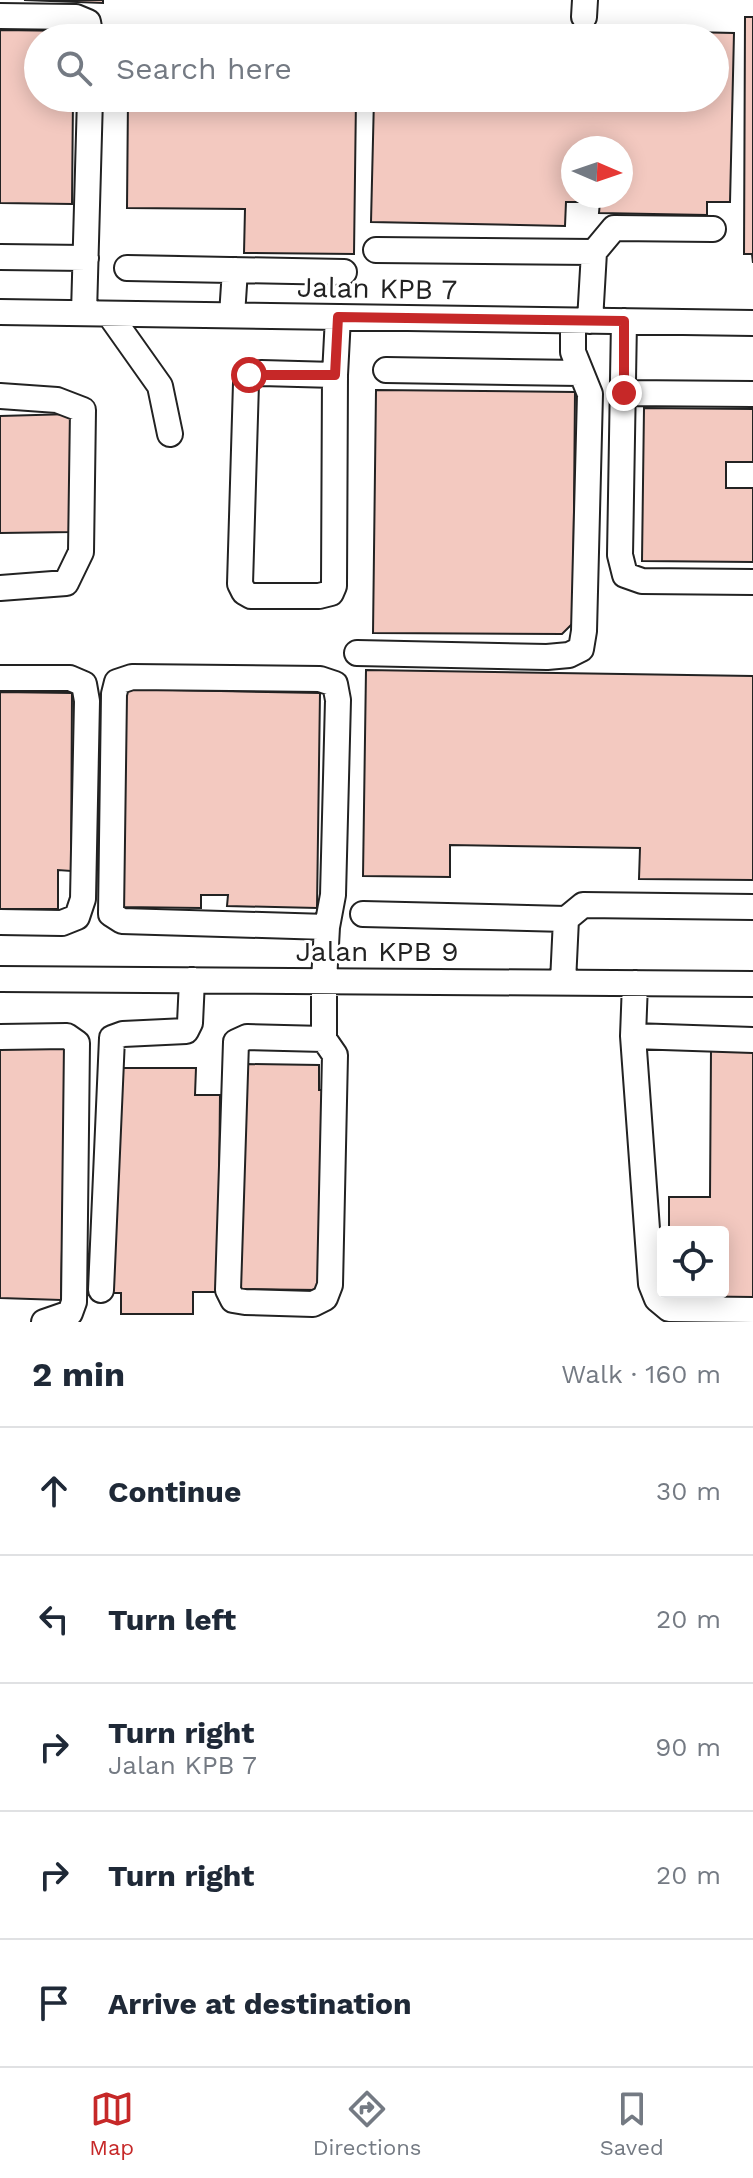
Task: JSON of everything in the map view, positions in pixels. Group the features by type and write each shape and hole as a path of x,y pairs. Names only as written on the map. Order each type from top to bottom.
{"street":[{"path":"0,16 76,17 88,24"},
{"path":"84,313 90,112"},
{"path":"357,653 547,657 569,655 581,649 590,394 573,352 594,252 614,228 713,229"},
{"path":"376,250 594,252"},
{"path":"0,257 86,258"},
{"path":"127,268 344,272"},
{"path":"232,315 235,270"},
{"name":"Jalan KPB 7","path":"0,312 753,323"},
{"path":"109,314 160,386 170,434"},
{"path":"335,375 249,375 246,383 240,584 244,592 251,596 319,596 331,593 334,586 338,317"},
{"path":"624,321 620,555 625,575 642,581 753,582"},
{"path":"386,370 580,373"},
{"path":"624,393 753,394"},
{"path":"0,396 57,400 83,410 84,448 81,552 66,583 0,588"},
{"path":"324,1039 247,1037 236,1042 228,1290 233,1300 313,1304 325,1298 330,1285 335,1055 324,1039 324,981 327,927 333,895 338,700 335,684 320,679 132,677 117,682 114,694 111,914 122,921 327,927"},
{"path":"0,678 70,678 84,684 87,701 83,899 77,917 62,923 0,922"},
{"path":"363,914 566,919 583,905 753,907"},
{"path":"563,982 566,919"},
{"name":"Jalan KPB 9","path":"0,979 753,984"},
{"path":"101,1290 112,1038 123,1034 186,1031 190,1023 192,980"},
{"path":"635,983 633,1036 651,1284 657,1299 669,1309 753,1310"},
{"path":"0,1037 67,1036 77,1043 74,1302 70,1313 44,1322"},
{"path":"633,1036 753,1040"}],"building":[{"path":"24,0 103,0 103,3"},
{"path":"745,17 753,17 753,263 752,254 744,254"},
{"path":"0,30 24,30 24,112 73,112 72,204 0,203"},
{"path":"729,33 734,33 730,202 707,202 707,215 599,213 599,208 633,208 633,136 561,136 561,208 566,208 565,226 371,222 374,112 729,112"},
{"path":"128,112 356,112 354,254 244,253 245,209 127,208"},
{"path":"376,390 575,392 573,623 562,634 373,633"},
{"path":"644,408 753,409 753,462 726,462 726,488 753,488 753,562 642,561"},
{"path":"71,414 73,532 0,533 0,416"},
{"path":"366,670 753,676 753,880 639,879 640,848 450,845 450,877 363,876"},
{"path":"125,689 320,693 317,908 227,906 228,895 201,895 201,908 121,907"},
{"path":"0,692 72,693 71,871 58,870 58,909 0,909"},
{"path":"0,1047 66,1048 61,1300 0,1298"},
{"path":"711,1049 753,1049 753,1297 729,1297 729,1226 669,1226 669,1197 710,1197"},
{"path":"246,1064 319,1065 319,1090 323,1090 320,1290 238,1289"},
{"path":"115,1068 196,1068 195,1095 220,1095 218,1292 193,1292 193,1314 121,1314 121,1293 113,1293"}],"route":[{"path":"249,375 335,375 338,317 624,321 624,393"}]}
